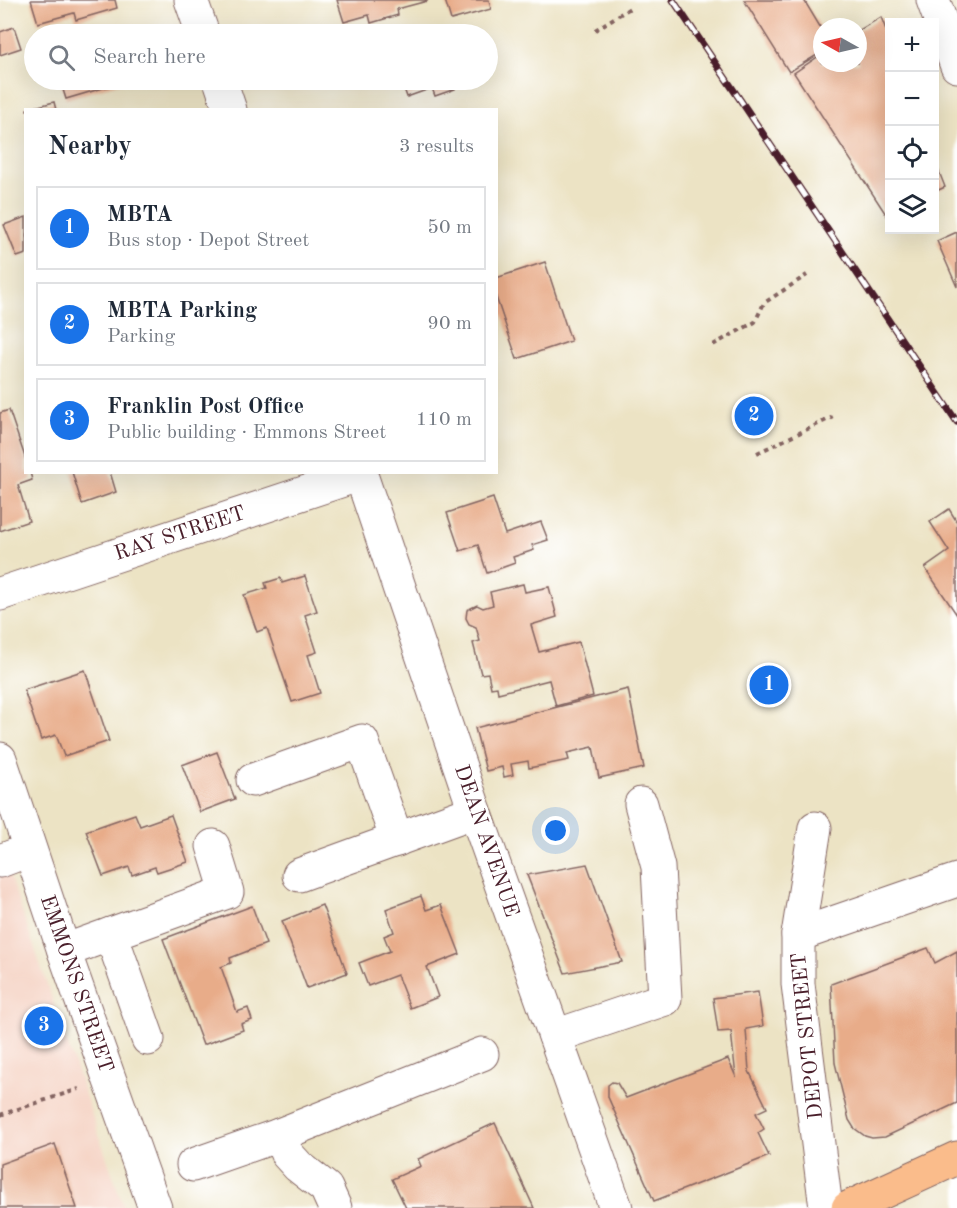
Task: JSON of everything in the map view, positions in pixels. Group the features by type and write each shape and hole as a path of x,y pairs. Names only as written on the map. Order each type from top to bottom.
{"main road":[{"path":"848,1208 886,1200 957,1158"}],"street":[{"path":"191,0 199,24"},
{"path":"933,0 957,66"},
{"path":"223,90 229,108"},
{"name":"RAY STREET","path":"0,594 358,474"},
{"name":"DEAN AVENUE","path":"361,474 475,811 616,1208"},
{"path":"253,780 362,741 397,840"},
{"name":"EMMONS STREET","path":"0,759 15,855 64,951 155,1208"},
{"path":"555,1036 665,999 658,867 641,804"},
{"path":"299,875 475,811"},
{"name":"DEPOT STREET","path":"815,828 798,935 798,984 826,1208"},
{"path":"64,951 227,892 213,846"},
{"path":"798,935 957,880"},
{"path":"111,934 148,1038"},
{"path":"193,1165 279,1135 482,1054"},
{"path":"279,1135 287,1154 298,1166 326,1188 335,1208"}],"path":[{"path":"595,30 630,8"},
{"path":"712,345 755,322 764,303 807,275"},
{"path":"757,453 833,417"},
{"path":"0,1115 109,1080"}],"shaded area":[{"path":"0,848 124,1208 0,1208"}],"building":[{"path":"31,0 115,0 117,8 76,20 74,13 38,23"},
{"path":"337,0 427,1 397,9 398,15 371,23 369,15 344,22"},
{"path":"445,0 489,0 491,9 451,20"},
{"path":"744,0 804,0 815,18 813,57 789,72"},
{"path":"881,17 885,27 885,213 794,73 813,60 813,72 867,72 867,26"},
{"path":"14,27 21,48 0,55 0,32"},
{"path":"63,90 96,90 66,99"},
{"path":"405,90 426,90 407,97"},
{"path":"433,90 452,90 435,96"},
{"path":"54,102 56,108 31,108"},
{"path":"939,172 945,187 939,190"},
{"path":"24,218 24,255 17,257 4,225"},
{"path":"957,232 957,287 937,241"},
{"path":"545,262 571,341 517,359 498,303 498,277"},
{"path":"9,410 24,454 24,474 30,474 32,480 18,485 29,521 0,531 0,413"},
{"path":"73,474 111,474 116,492 82,504"},
{"path":"493,498 505,534 541,522 548,540 532,545 534,550 513,557 515,563 487,573 478,545 460,551 447,513"},
{"path":"949,509 957,522 957,615 925,568 949,551 930,522"},
{"path":"305,576 317,611 305,615 317,652 308,655 320,693 292,702 267,628 257,632 244,595 267,588 265,583 281,578 282,583"},
{"path":"523,584 525,592 549,587 557,617 531,625 539,652 579,642 593,696 556,706 549,680 498,693 497,687 491,688 488,673 481,674 473,643 480,641 476,627 469,624 466,618 467,610 477,605 483,608 493,605 490,592"},
{"path":"85,670 109,741 64,756 56,735 41,740 24,690"},
{"path":"628,689 644,768 599,778 593,747 567,753 569,760 529,768 528,761 511,764 513,775 504,777 502,767 486,771 475,728"},
{"path":"217,752 235,799 200,812 182,765"},
{"path":"135,814 140,826 171,815 188,862 157,872 155,867 132,875 129,867 103,876 86,831"},
{"path":"587,864 622,962 565,973 527,875"},
{"path":"421,896 426,910 441,905 460,954 427,967 438,997 410,1008 397,975 368,986 359,963 390,951 384,936 394,932 386,909"},
{"path":"322,905 347,973 307,988 282,921"},
{"path":"252,906 266,944 230,958 231,963 221,967 237,1012 248,1008 252,1020 241,1024 243,1030 203,1045 163,939"},
{"path":"928,948 935,963 957,951 957,1103 885,1137 865,1136 854,1128 849,1120 835,1063 831,984"},
{"path":"758,992 763,1026 746,1029 749,1071 767,1108 756,1113 764,1129 758,1133 769,1156 654,1201 608,1097 608,1085 612,1082 617,1083 626,1098 728,1059 736,1077 731,1031 718,1032 713,998"},
{"path":"495,1123 534,1208 406,1208 392,1179 421,1166 418,1159"},
{"path":"55,1144 77,1208 0,1208 0,1164"}],"railway":[{"path":"673,0 957,422"}],"place":[{"name":"MBTA Parking","path":"754,416"},
{"name":"MBTA","path":"769,685"},
{"name":"Franklin Post Office","path":"44,1026"}]}
